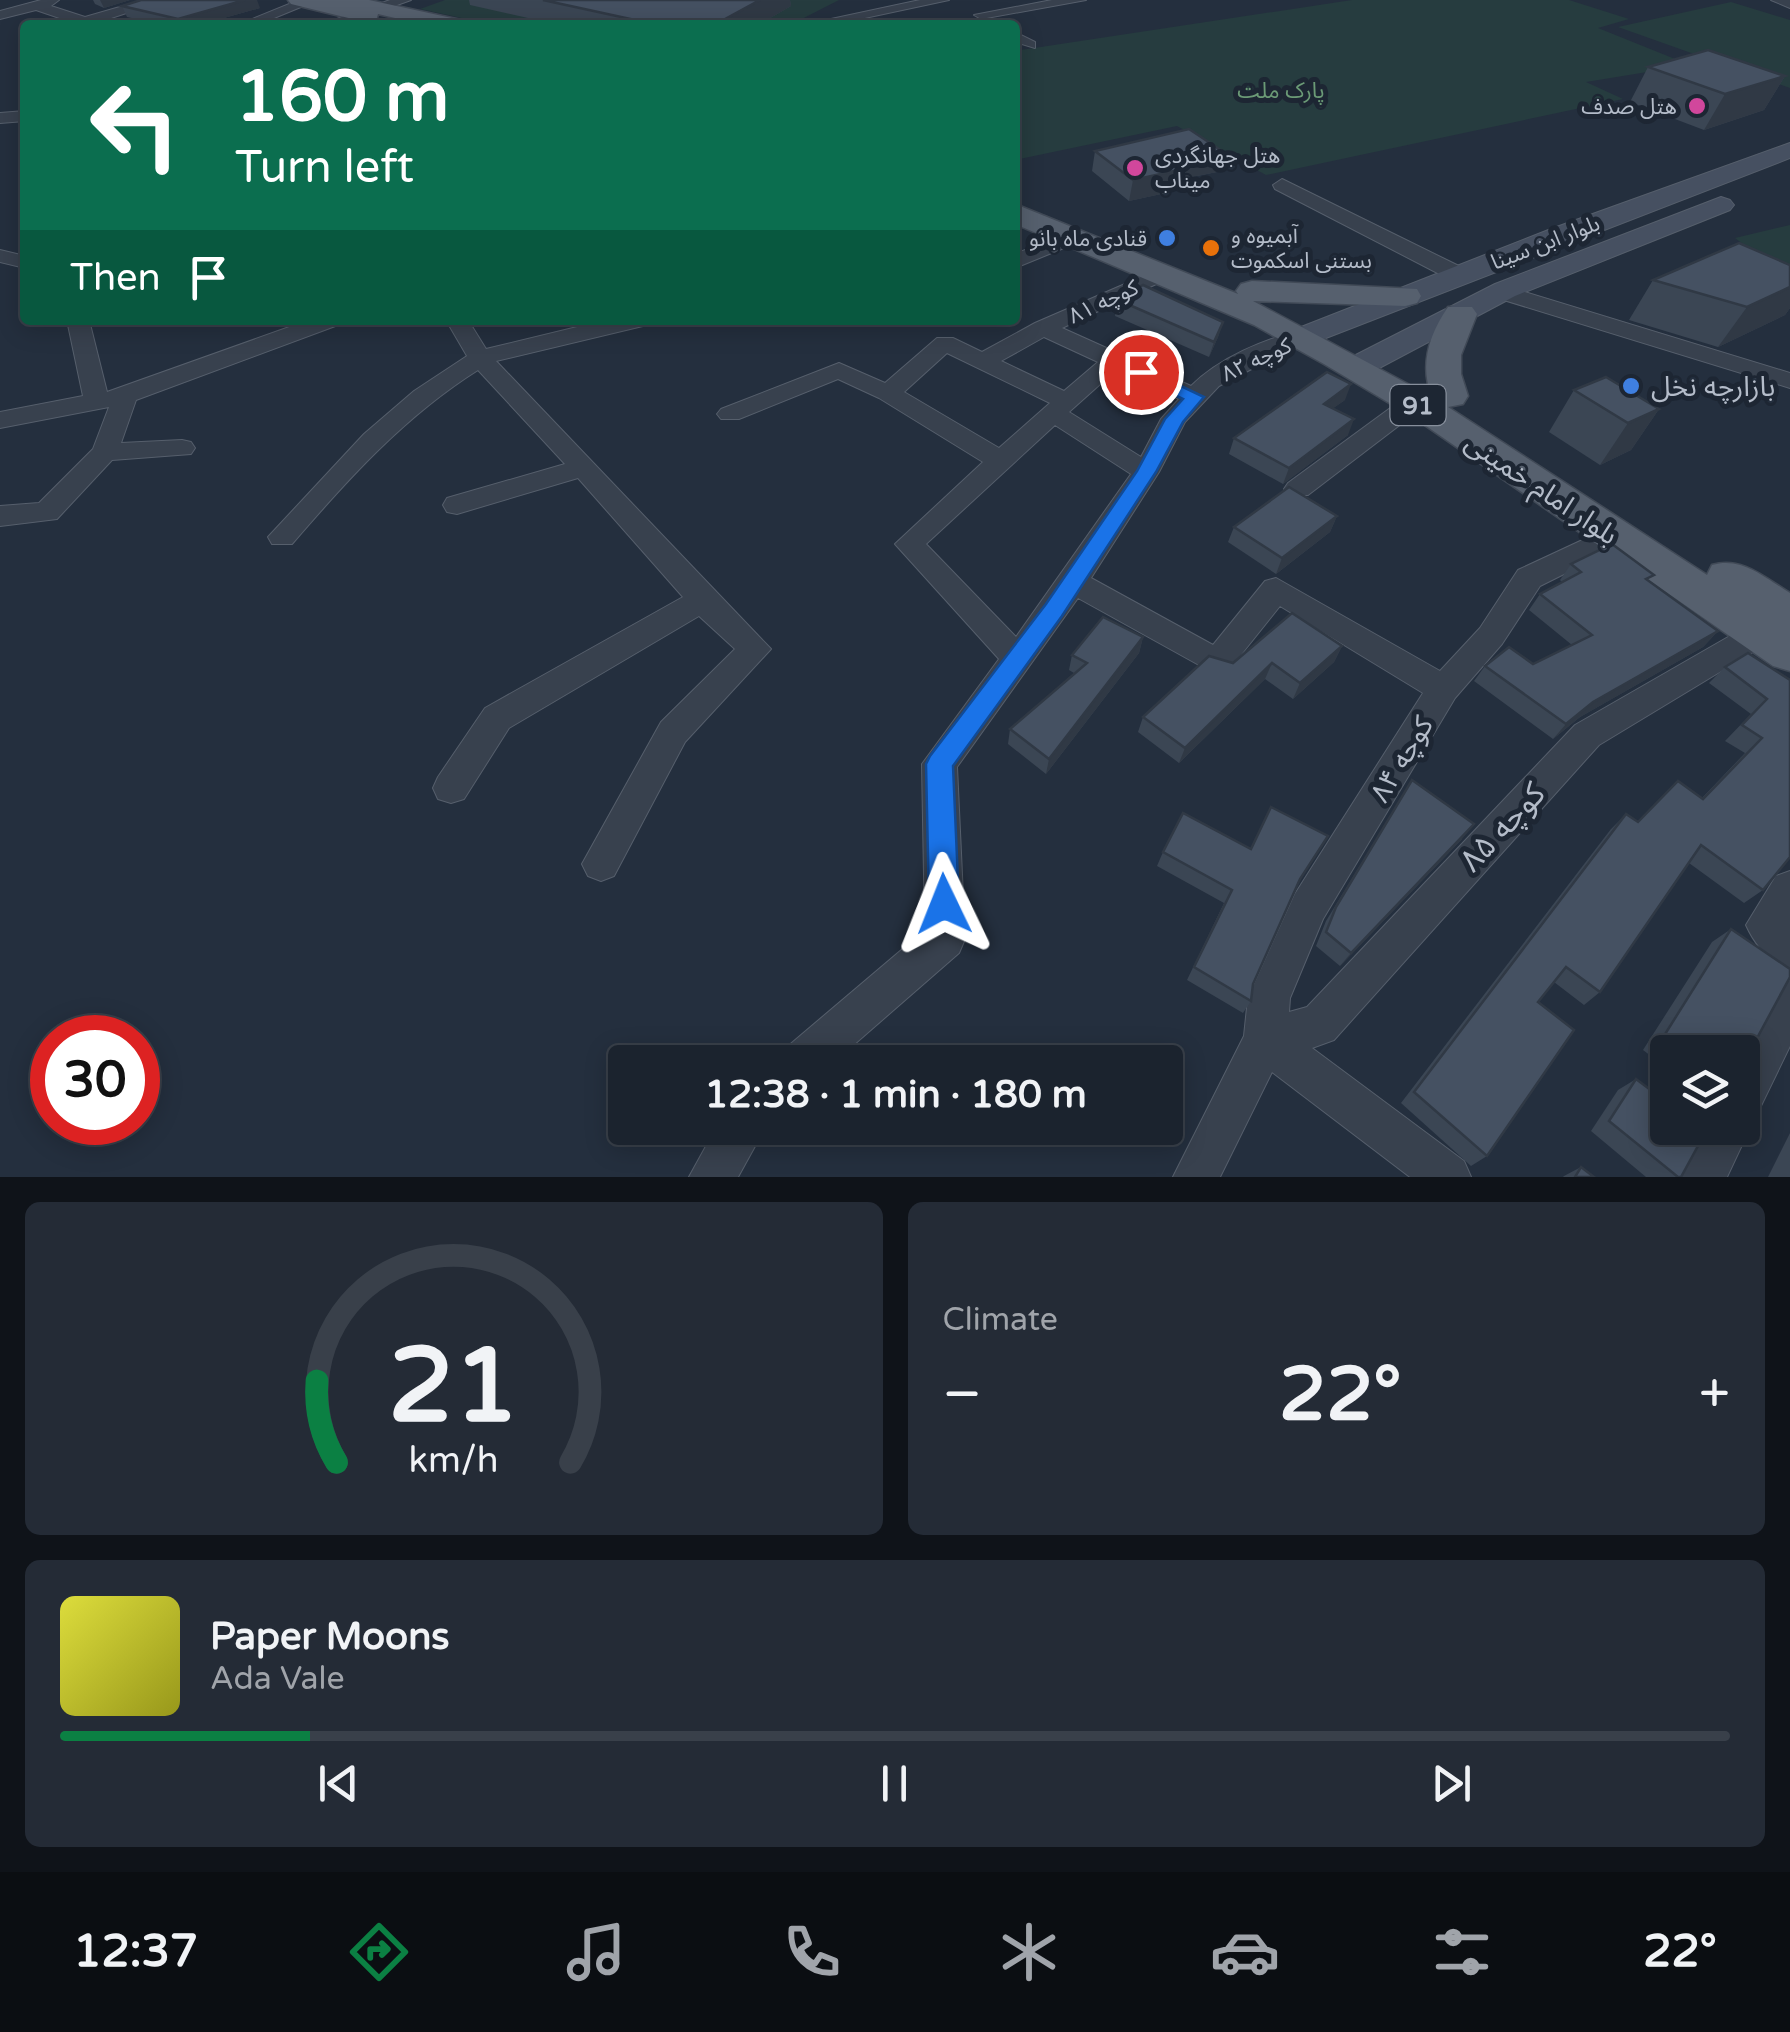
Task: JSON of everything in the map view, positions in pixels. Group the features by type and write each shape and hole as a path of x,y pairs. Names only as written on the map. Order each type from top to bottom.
{"main road":[{"path":"340,0 371,16"},
{"path":"302,1 407,20"},
{"name":"بلوار ابن سینا","path":"1315,332 1790,150"},
{"name":"بلوار ابن سینا","path":"1368,362 1502,292 1790,178"},
{"name":"بلوار امام خمینی","path":"1020,198 1252,291 1432,399 1780,634"},
{"name":"بلوار امام خمینی","path":"1020,214 1266,318 1315,332"},
{"path":"1252,291 1405,296"},
{"path":"1432,399 1441,378 1440,357 1460,314"},
{"name":"بلوار امام خمینی","path":"1432,399 1614,537 1780,634"}],"street":[{"path":"10,8 56,0"},
{"path":"99,20 159,0"},
{"path":"371,16 404,0"},
{"path":"836,20 942,0"},
{"path":"978,7 1080,0"},
{"path":"1778,0 1790,4"},
{"path":"256,20 302,1"},
{"path":"36,5 81,20"},
{"path":"1020,39 1030,45"},
{"path":"1282,185 1460,275"},
{"path":"1020,260 1074,237"},
{"name":"کوچه ۸۱","path":"982,361 1043,328 1162,274"},
{"path":"1502,292 1790,381"},
{"path":"79,325 97,402"},
{"path":"0,420 125,396 317,325"},
{"path":"460,325 480,358 672,562 702,600 754,649 672,732 601,864"},
{"path":"516,325 524,344"},
{"path":"282,537 369,439 434,384 480,358 524,344 615,325"},
{"path":"822,1045 945,939 940,764 1074,581 1146,472 1174,419 1202,389 1114,360 1043,328"},
{"name":"کوچه ۸۲","path":"1202,389 1259,353 1315,332"},
{"path":"888,394 946,344 1060,407 1146,472"},
{"path":"1018,659 909,544 1114,360"},
{"path":"730,414 839,370 1000,460"},
{"path":"0,516 47,512 105,452 125,396"},
{"path":"1298,489 1432,399"},
{"path":"105,452 182,448"},
{"path":"457,505 583,467"},
{"name":"کوچه ۸۴","path":"1196,1177 1266,1040 1269,998 1309,907 1443,690 1492,636 1529,578 1614,537"},
{"path":"1074,581 1216,662 1276,589 1443,690"},
{"path":"451,788 497,718 702,600"},
{"name":"کوچه ۸۵","path":"1266,1040 1319,1025 1587,735 1780,634"},
{"path":"1790,889 1766,924 1790,950"},
{"path":"1760,1061 1790,1002"},
{"path":"1266,1040 1448,1177"},
{"path":"712,1177 732,1145"},
{"path":"1702,1177 1718,1145"}],"green space":[{"path":"445,0 839,0 800,20 471,20 420,9"},
{"name":"پارک ملت","path":"1352,0 1569,0 1629,19 1598,28 1690,65 1586,82 1623,99 1266,175 1177,126 1020,159 1020,50"},
{"path":"1731,2 1790,20 1790,88 1618,27"},
{"path":"1790,225 1790,280 1735,238"}],"building":[{"path":"141,0 245,0 178,19 122,6"},
{"path":"543,0 760,0 723,20 635,20"},
{"path":"1708,50 1785,76 1725,94 1648,67"},
{"path":"1189,129 1222,151 1168,162 1179,170 1133,180 1095,151"},
{"path":"1739,243 1790,265 1790,287 1747,307 1653,280"},
{"path":"1143,285 1223,322 1214,342 1118,300"},
{"path":"1327,372 1351,384 1324,404 1354,419 1289,468 1234,438"},
{"path":"1606,377 1659,409 1628,423 1574,390"},
{"path":"1289,487 1337,516 1282,558 1234,527"},
{"path":"1612,544 1654,575 1646,579 1718,631 1593,702 1566,724 1485,666 1509,647 1533,664 1592,635 1540,594 1581,572 1571,564"},
{"path":"1292,613 1342,646 1300,683 1272,663 1185,748 1143,717 1209,656 1233,663"},
{"path":"1103,617 1143,637 1049,759 1010,729 1087,663 1072,655"},
{"path":"1748,653 1790,680 1790,857 1763,890 1701,845 1600,992 1566,967 1538,1002 1574,1030 1487,1156 1414,1092 1626,814 1638,822 1678,781 1703,799 1762,738 1742,725 1767,699 1725,667"},
{"path":"1412,780 1474,824 1351,953 1326,932 1336,907"},
{"path":"1271,807 1328,836 1300,879 1253,984 1251,1001 1194,967 1232,890 1163,852 1183,813 1251,849"},
{"path":"1731,929 1790,969 1790,977 1759,1035 1665,1035"},
{"path":"1636,1079 1650,1090 1650,1145 1698,1145 1678,1177 1609,1121"},
{"path":"1581,1167 1594,1177 1575,1177"}],"place":[{"name":"هتل صدف","path":"1697,106"},
{"name":"هتل جهانگردی میناب","path":"1135,168"},
{"name":"قنادی ماه بانو","path":"1167,238"},
{"name":"آبمیوه و بستنی اسکموت","path":"1211,248"},
{"name":"بازارچه نخل","path":"1631,386"}],"route":[{"path":"944,904 940,764 1054,610 1146,472 1174,419 1195,397 1141,372"}]}
